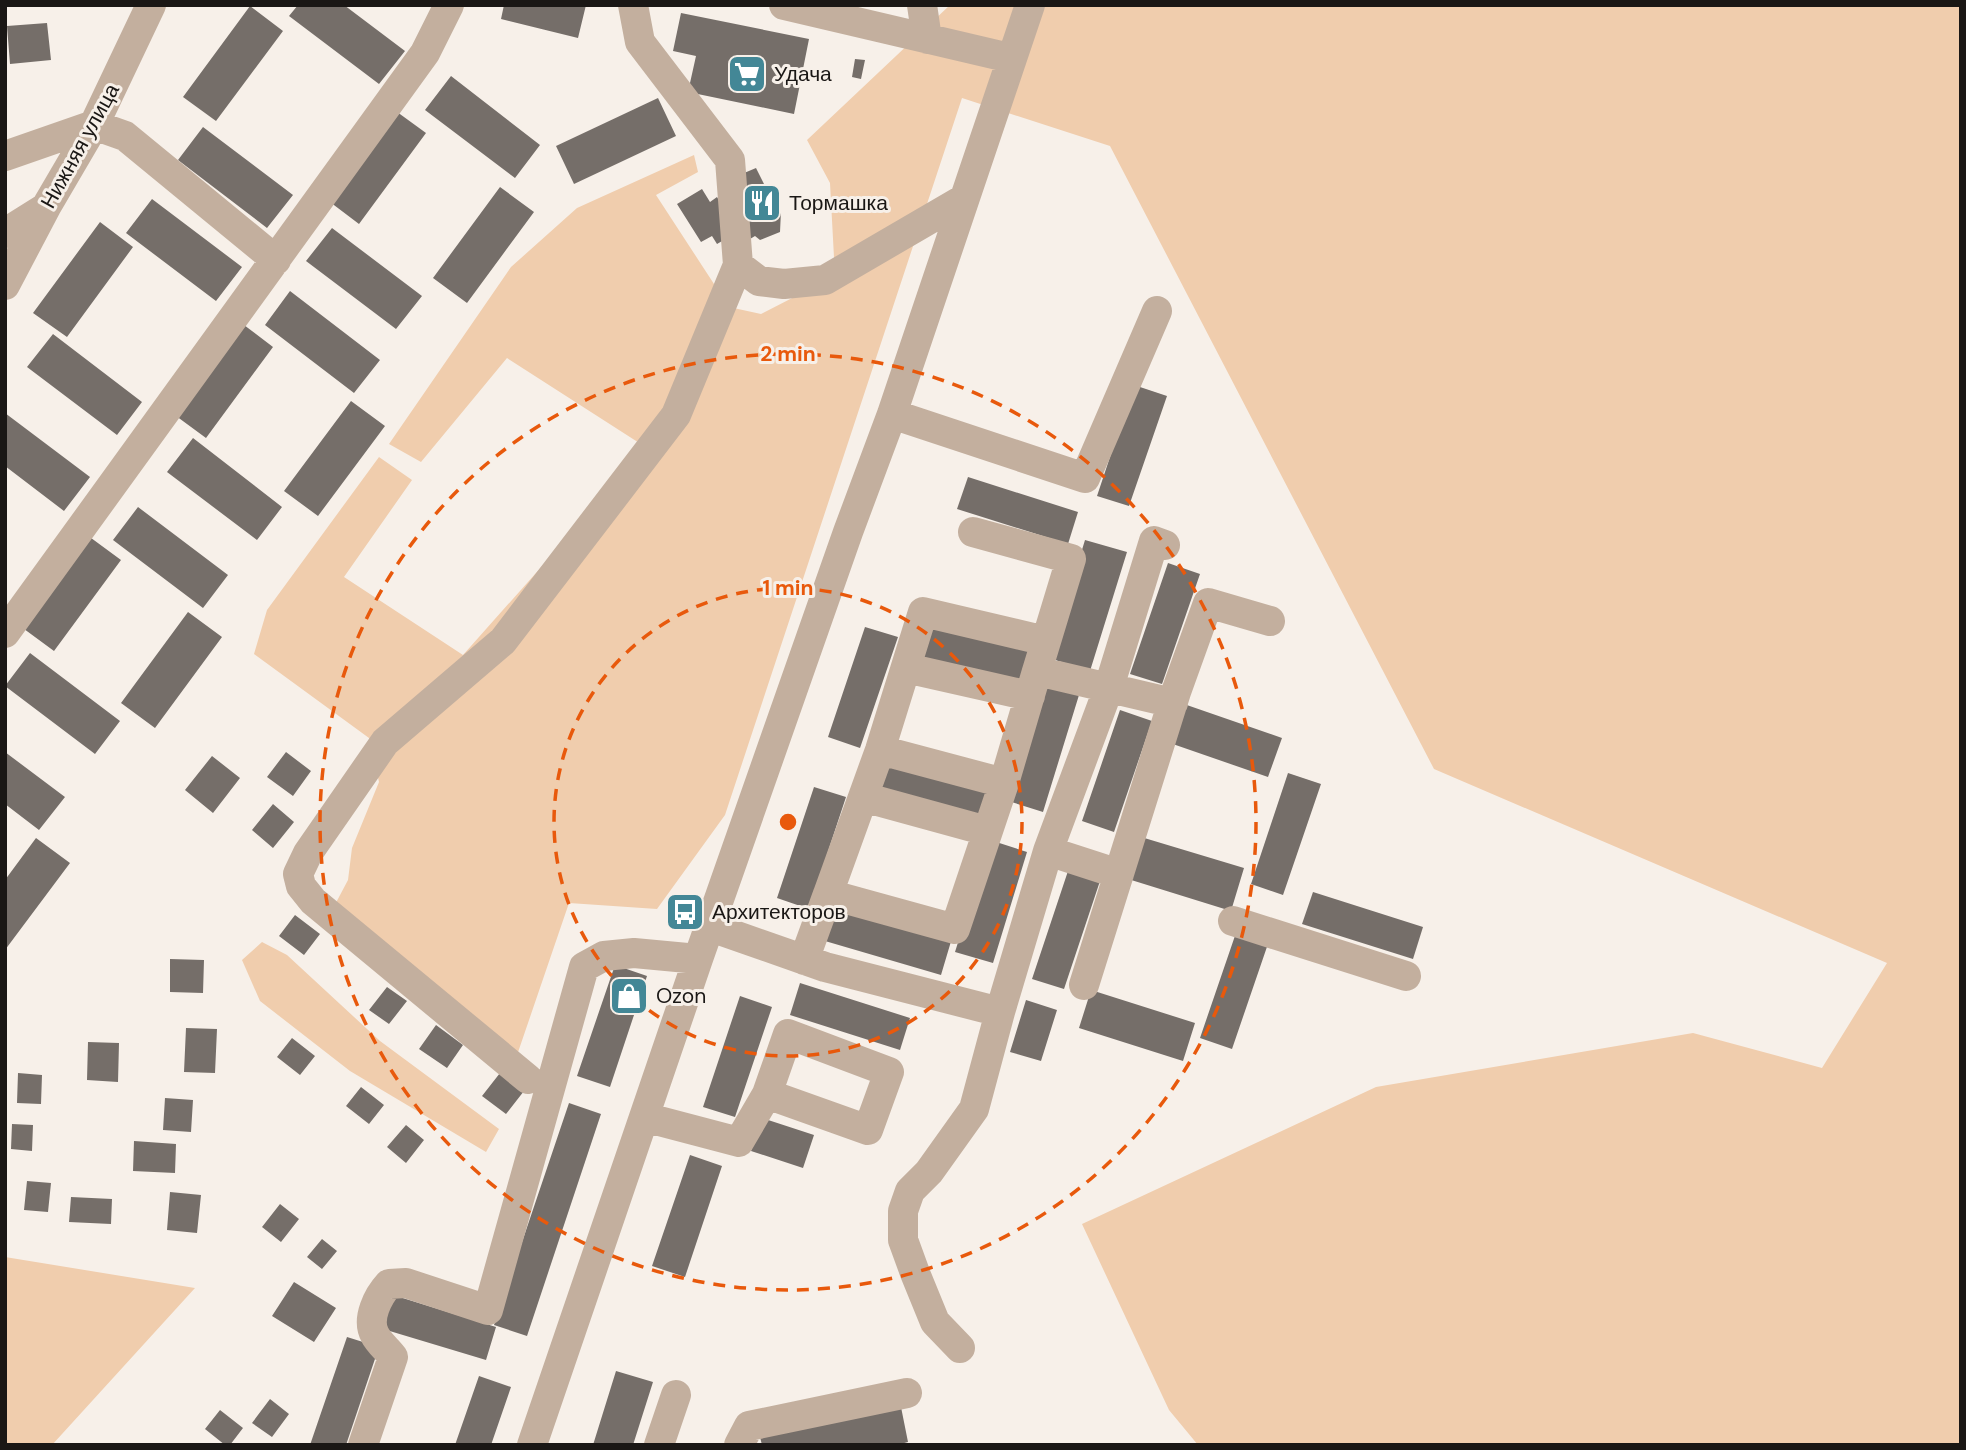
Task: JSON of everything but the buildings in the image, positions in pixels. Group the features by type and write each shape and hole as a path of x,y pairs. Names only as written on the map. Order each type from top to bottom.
{"street":[{"name":"Нижняя улица","path":"5,285 94,125 151,5"},
{"path":"5,633 425,53 449,5"},
{"path":"528,1079 313,901 301,886 298,874 307,853 385,742 503,640 676,415 738,265 730,160 639,42 634,5"},
{"path":"783,5 1010,58"},
{"path":"922,5 927,38"},
{"path":"532,1445 698,959 892,414 1030,5"},
{"path":"5,156 94,125 125,136 276,260"},
{"path":"738,265 759,281 784,284 825,281 964,199"},
{"path":"5,233 46,207"},
{"path":"892,414 1085,478 1157,311"},
{"path":"828,894 955,929 1004,782 1071,559 973,533"},
{"path":"960,1348 935,1322 903,1240 903,1211 910,1191 929,1172 974,1109 1048,851 1109,687 1154,541 1165,545"},
{"path":"1084,985 1173,703 1208,603 1270,621"},
{"path":"804,960 880,750 923,612 1046,641"},
{"path":"906,668 1034,684 1109,687 1173,703"},
{"path":"880,750 1004,782"},
{"path":"863,797 987,831"},
{"path":"1048,851 1119,874"},
{"path":"1233,920 1406,976"},
{"path":"711,927 804,960 1000,1012"},
{"path":"363,1445 393,1357 373,1333 372,1315 381,1293 389,1284 406,1283 488,1310 584,967 604,957 634,953 698,959"},
{"path":"645,1117 739,1142 767,1094"},
{"path":"739,1445 749,1426 907,1393"},
{"path":"659,1445 676,1395"}],"shaded area":[{"path":"950,5 1961,5 1961,1445 1198,1445 1169,1410 1082,1224 1376,1087 1693,1033 1822,1068 1887,963 1434,769 1110,146 962,98 725,815 657,909 569,903 514,1064 330,914 348,880 352,848 379,782 369,738 254,654 267,610 379,457 412,480 344,577 463,655 647,448 507,358 421,462 389,444 511,267 577,208 694,155 698,172 656,195 729,307 761,314 835,276 830,183 807,140"},
{"path":"262,942 287,955 380,1041 499,1129 486,1152 350,1071 260,1001 242,960"},
{"path":"5,1257 195,1288 52,1445 5,1445"}],"place":[{"name":"Удача","path":"747,74"},
{"name":"Тормашка","path":"762,203"},
{"name":"Архитекторов","path":"685,912"},
{"name":"Ozon","path":"629,996"}]}
